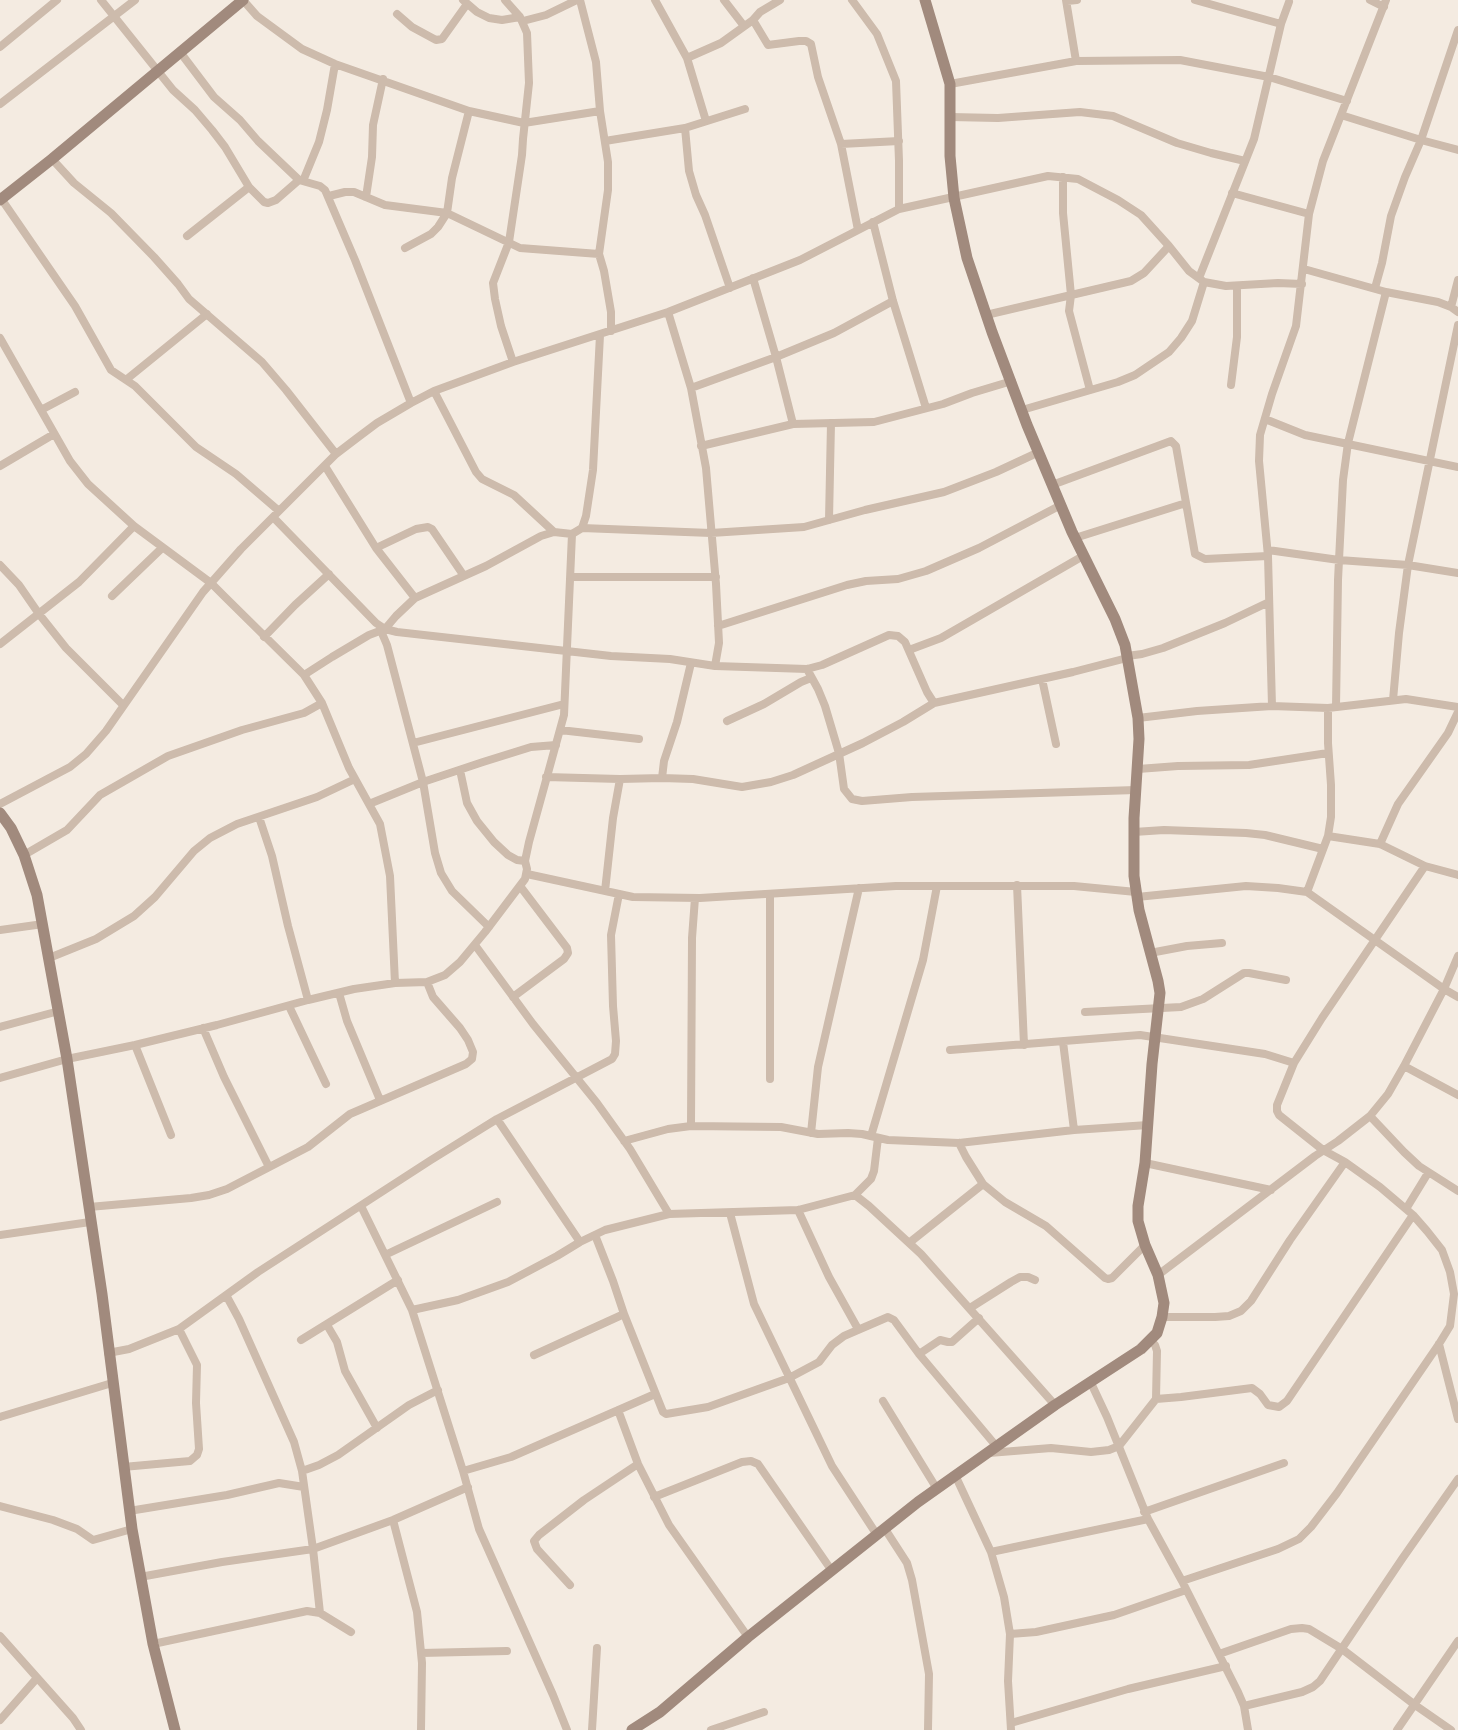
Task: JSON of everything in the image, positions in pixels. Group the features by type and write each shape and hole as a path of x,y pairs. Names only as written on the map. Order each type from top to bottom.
{"street":[{"path":"0,47 57,0"},
{"path":"101,0 173,90 212,130 225,147 249,187 264,202 268,203 276,200 301,180 321,134 335,64"},
{"path":"0,104 134,0"},
{"path":"279,511 236,474 211,459 196,447 127,379 111,370 74,306 0,199 52,159 243,0 257,16 296,46 335,64 470,111 524,123 600,111"},
{"path":"505,0 522,19 527,32 529,83 522,156 509,242 493,283 501,326 513,362"},
{"path":"397,14 412,27 436,40 442,39 465,2 477,12 489,18 502,20 546,15 578,0 596,62 600,111 608,162 608,190 599,254 611,312 611,331"},
{"path":"655,0 687,58 706,121"},
{"path":"724,0 744,26"},
{"path":"687,58 721,43 753,20 760,12 780,0"},
{"path":"852,0 877,34 896,81 899,142 899,209"},
{"path":"632,1730 660,1712 748,1637 937,1489 1055,1405 1141,1349 1157,1333 1162,1317 1164,1303 1158,1275 1144,1245 1138,1221 1160,994 1137,895 1134,832 1138,769 1138,718 1125,645 1052,485 986,315 967,258 954,198 950,156 950,84 925,0"},
{"path":"1076,61 1066,1 1077,0"},
{"path":"1195,0 1281,24"},
{"path":"1272,706 1268,554 1259,461 1260,435 1296,326 1309,214 1323,161 1385,3 1370,0"},
{"path":"1022,410 1135,375 1169,352 1181,338 1192,321 1202,280 1215,241 1254,139 1281,24 1289,2"},
{"path":"753,20 768,45 798,41 806,41 810,44 818,76 841,144 858,230"},
{"path":"1375,288 1391,216 1421,140 1458,30"},
{"path":"180,52 214,97 240,120 258,141 301,180 320,186 329,196 411,403"},
{"path":"950,84 1076,61 1180,60 1269,77 1347,101"},
{"path":"366,198 372,157 373,125 382,79"},
{"path":"604,141 685,128 745,109"},
{"path":"406,248 431,234 447,213 452,178 470,111"},
{"path":"950,117 998,118 1080,112 1113,116 1178,143 1245,161"},
{"path":"1341,115 1458,150"},
{"path":"685,128 689,171 730,288"},
{"path":"841,144 899,142"},
{"path":"52,159 74,183 117,220 178,284 189,299 262,362 336,454"},
{"path":"0,804 76,763 86,754 211,583 241,549 336,454 377,423 434,391 513,362 668,312 730,288 800,260 899,209 1048,176 1078,179 1141,214 1189,271 1202,280 1226,286 1278,283 1302,284"},
{"path":"1062,176 1070,296 1069,311 1090,390"},
{"path":"187,236 249,187"},
{"path":"329,196 354,192 386,205 447,213 520,248 599,254"},
{"path":"1232,193 1309,214"},
{"path":"873,222 893,301 926,408"},
{"path":"986,315 1131,281 1144,273 1169,246"},
{"path":"1304,269 1386,292 1438,302 1455,309 1458,280"},
{"path":"753,278 793,424"},
{"path":"1231,385 1237,337 1237,286"},
{"path":"1307,892 1328,836 1331,817 1328,753 1343,480 1348,443 1386,292"},
{"path":"690,388 776,357 834,333 893,301"},
{"path":"668,312 690,388 706,468 716,577 719,643 715,666"},
{"path":"127,379 207,314"},
{"path":"1393,700 1399,632 1408,565 1458,325"},
{"path":"582,528 586,516 593,470 600,335"},
{"path":"0,338 70,461 88,484 134,526 211,583 304,675 322,703 355,778 380,824 390,876 395,984"},
{"path":"701,446 793,424 874,422 1012,381"},
{"path":"434,391 476,472 482,479 514,495 554,532"},
{"path":"41,410 75,392"},
{"path":"1265,419 1305,435 1458,467"},
{"path":"829,520 830,423"},
{"path":"0,466 54,434"},
{"path":"1052,485 1170,441 1176,446 1195,554 1198,557 1205,559 1268,554 1408,565 1458,573"},
{"path":"383,630 415,598 486,566 534,540 554,532 572,534 582,528 614,531 711,533 804,527 865,510 944,492 996,472 1039,452"},
{"path":"325,466 376,548 415,598"},
{"path":"1075,538 1186,504"},
{"path":"718,626 847,585 866,581 898,579 926,571 979,548 1061,505"},
{"path":"273,518 383,630 423,782 440,873 452,890 489,928"},
{"path":"0,644 79,582 134,526"},
{"path":"376,548 416,530 428,527 432,529 464,576"},
{"path":"0,1078 67,1058 135,1045 338,993 395,984 427,982 445,975 460,962 489,928 527,874 525,861 564,715 572,534"},
{"path":"112,596 162,548"},
{"path":"909,650 941,638 1083,556"},
{"path":"0,565 29,598 66,648 123,705"},
{"path":"264,637 329,574"},
{"path":"570,577 716,577"},
{"path":"546,777 662,778 742,787 770,782 792,775 839,753 903,722 934,703 1042,679 1163,648 1225,623 1269,602"},
{"path":"304,675 369,635 383,630 612,656 670,659 715,666 807,669 822,665 889,635 898,636 905,642 927,692 934,703"},
{"path":"662,778 664,761 691,663"},
{"path":"807,669 825,706 839,753 844,789 852,799 862,801 912,797 1136,790"},
{"path":"727,721 764,704 811,678"},
{"path":"1042,679 1056,744"},
{"path":"1138,718 1197,711 1272,706 1332,707 1393,700 1420,701 1458,707"},
{"path":"24,855 66,830 100,795 168,756 242,730 304,713 322,703"},
{"path":"413,743 564,704"},
{"path":"1380,844 1398,804 1448,733 1458,712"},
{"path":"560,730 639,739"},
{"path":"369,804 423,782 460,770 531,748 556,745"},
{"path":"1138,769 1178,766 1249,765 1328,753"},
{"path":"460,770 467,803 477,821 494,842 508,855 517,860 525,861"},
{"path":"49,958 96,940 134,916 155,897 194,851 210,838 237,824 317,797 355,778"},
{"path":"605,891 613,818 620,779"},
{"path":"0,813 11,828 24,855 38,895 67,1058 132,1529 153,1644 175,1730"},
{"path":"260,817 272,856 308,1000"},
{"path":"1134,832 1164,830 1246,833 1265,835 1323,849"},
{"path":"1328,836 1380,844 1425,866 1458,875"},
{"path":"1182,1581 1278,1549 1299,1539 1311,1527 1337,1493 1450,1326 1456,1294 1442,1250 1412,1215 1380,1187 1345,1162 1323,1150 1279,1115 1277,1111 1277,1105 1294,1063 1322,1018 1425,866"},
{"path":"527,874 619,894 695,898 859,888 937,886 1074,886 1137,895 1246,886 1278,888 1307,892 1458,997"},
{"path":"1016,885 1024,1044"},
{"path":"513,997 564,959 568,953 567,948 520,886"},
{"path":"412,1310 458,1300 508,1282 580,1242 613,1228 669,1214 798,1210 855,1195 871,1179 874,1171 874,1137 923,960 937,886"},
{"path":"811,1133 818,1066 859,888"},
{"path":"108,1353 129,1349 179,1329 258,1272 497,1119 605,1063 615,1054 611,935 619,894"},
{"path":"770,894 770,1079"},
{"path":"692,1126 692,938 695,898"},
{"path":"0,930 43,924"},
{"path":"1150,954 1187,946 1222,943"},
{"path":"475,945 533,1024 577,1078 624,1141 669,1214"},
{"path":"1158,1275 1370,1116 1388,1094 1404,1066 1444,989 1458,956"},
{"path":"1085,1012 1169,1008 1191,1004 1203,999 1244,973 1286,980"},
{"path":"89,1207 209,1195 227,1189 308,1147 350,1114 466,1064 472,1058 473,1052 468,1040 433,997 427,982"},
{"path":"338,993 347,1021 380,1100"},
{"path":"288,1006 326,1084"},
{"path":"0,1026 59,1011"},
{"path":"203,1028 224,1077 269,1167"},
{"path":"950,1050 1140,1035 1257,1052 1294,1063"},
{"path":"1063,1042 1074,1130"},
{"path":"135,1045 171,1135"},
{"path":"1404,1066 1458,1095"},
{"path":"1370,1116 1404,1152 1428,1173 1458,1191"},
{"path":"497,1119 580,1242"},
{"path":"624,1141 668,1129 692,1126 781,1127 818,1134 848,1133 874,1137 959,1143 1074,1130 1148,1125"},
{"path":"959,1143 983,1184 1005,1202 1046,1226 1108,1279 1112,1278 1144,1245"},
{"path":"1162,1317 1229,1316 1241,1311 1251,1301 1290,1240 1345,1162"},
{"path":"1145,1163 1270,1190"},
{"path":"1406,1209 1428,1173"},
{"path":"909,1243 983,1184"},
{"path":"855,1195 909,1243 970,1308 1055,1405"},
{"path":"385,1255 498,1202"},
{"path":"361,1206 412,1310 468,1487 479,1529 567,1730"},
{"path":"798,1210 829,1277 858,1329"},
{"path":"730,1213 754,1304 832,1466 881,1532 907,1563 912,1580 929,1674 928,1730"},
{"path":"1156,1399 1252,1388 1256,1389 1268,1405 1279,1407 1287,1401 1412,1215"},
{"path":"0,1234 90,1222"},
{"path":"595,1235 661,1410 666,1414 708,1407 789,1378 819,1362 832,1345 844,1336 888,1317 892,1318 993,1450"},
{"path":"970,1308 1010,1282 1028,1277 1035,1280"},
{"path":"301,1340 398,1280"},
{"path":"226,1295 286,1421 294,1442 302,1470 320,1613"},
{"path":"534,1355 624,1314"},
{"path":"919,1354 940,1340 952,1342 979,1318"},
{"path":"327,1325 337,1342 345,1371 377,1428"},
{"path":"123,1467 190,1461 197,1455 199,1449 196,1403 198,1365 179,1329"},
{"path":"993,1450 1051,1448 1091,1452 1109,1450 1119,1446 1156,1399 1156,1351 1151,1341"},
{"path":"1439,1344 1458,1419"},
{"path":"0,1417 112,1383"},
{"path":"1091,1383 1119,1446 1146,1515 1226,1666 1244,1706 1248,1730"},
{"path":"302,1470 319,1465 338,1455 409,1405 438,1390"},
{"path":"463,1471 511,1457 655,1394"},
{"path":"884,1401 937,1489"},
{"path":"618,1410 638,1464 669,1525 748,1637"},
{"path":"654,1497 742,1462 751,1461 758,1464 832,1571"},
{"path":"991,1552 1146,1515 1284,1463"},
{"path":"570,1584 537,1549 534,1541 584,1500 638,1464"},
{"path":"956,1477 991,1552 1004,1597 1010,1634 1008,1681 1011,1727 1128,1688 1226,1666"},
{"path":"130,1511 227,1495 279,1483 304,1487"},
{"path":"1244,1706 1302,1692 1320,1681 1402,1559 1457,1483"},
{"path":"140,1577 222,1562 313,1549 393,1520 468,1487"},
{"path":"0,1506 53,1520 78,1529 93,1540 132,1529"},
{"path":"393,1520 416,1612 421,1653 422,1730"},
{"path":"1010,1634 1036,1632 1114,1615 1186,1590"},
{"path":"153,1644 307,1611 320,1613 351,1632"},
{"path":"1219,1654 1291,1629 1308,1629 1342,1649 1451,1730"},
{"path":"0,1636 81,1730"},
{"path":"1397,1730 1458,1641"},
{"path":"592,1730 598,1648"},
{"path":"421,1653 507,1651"},
{"path":"0,1720 36,1678"},
{"path":"712,1730 764,1712"}]}
